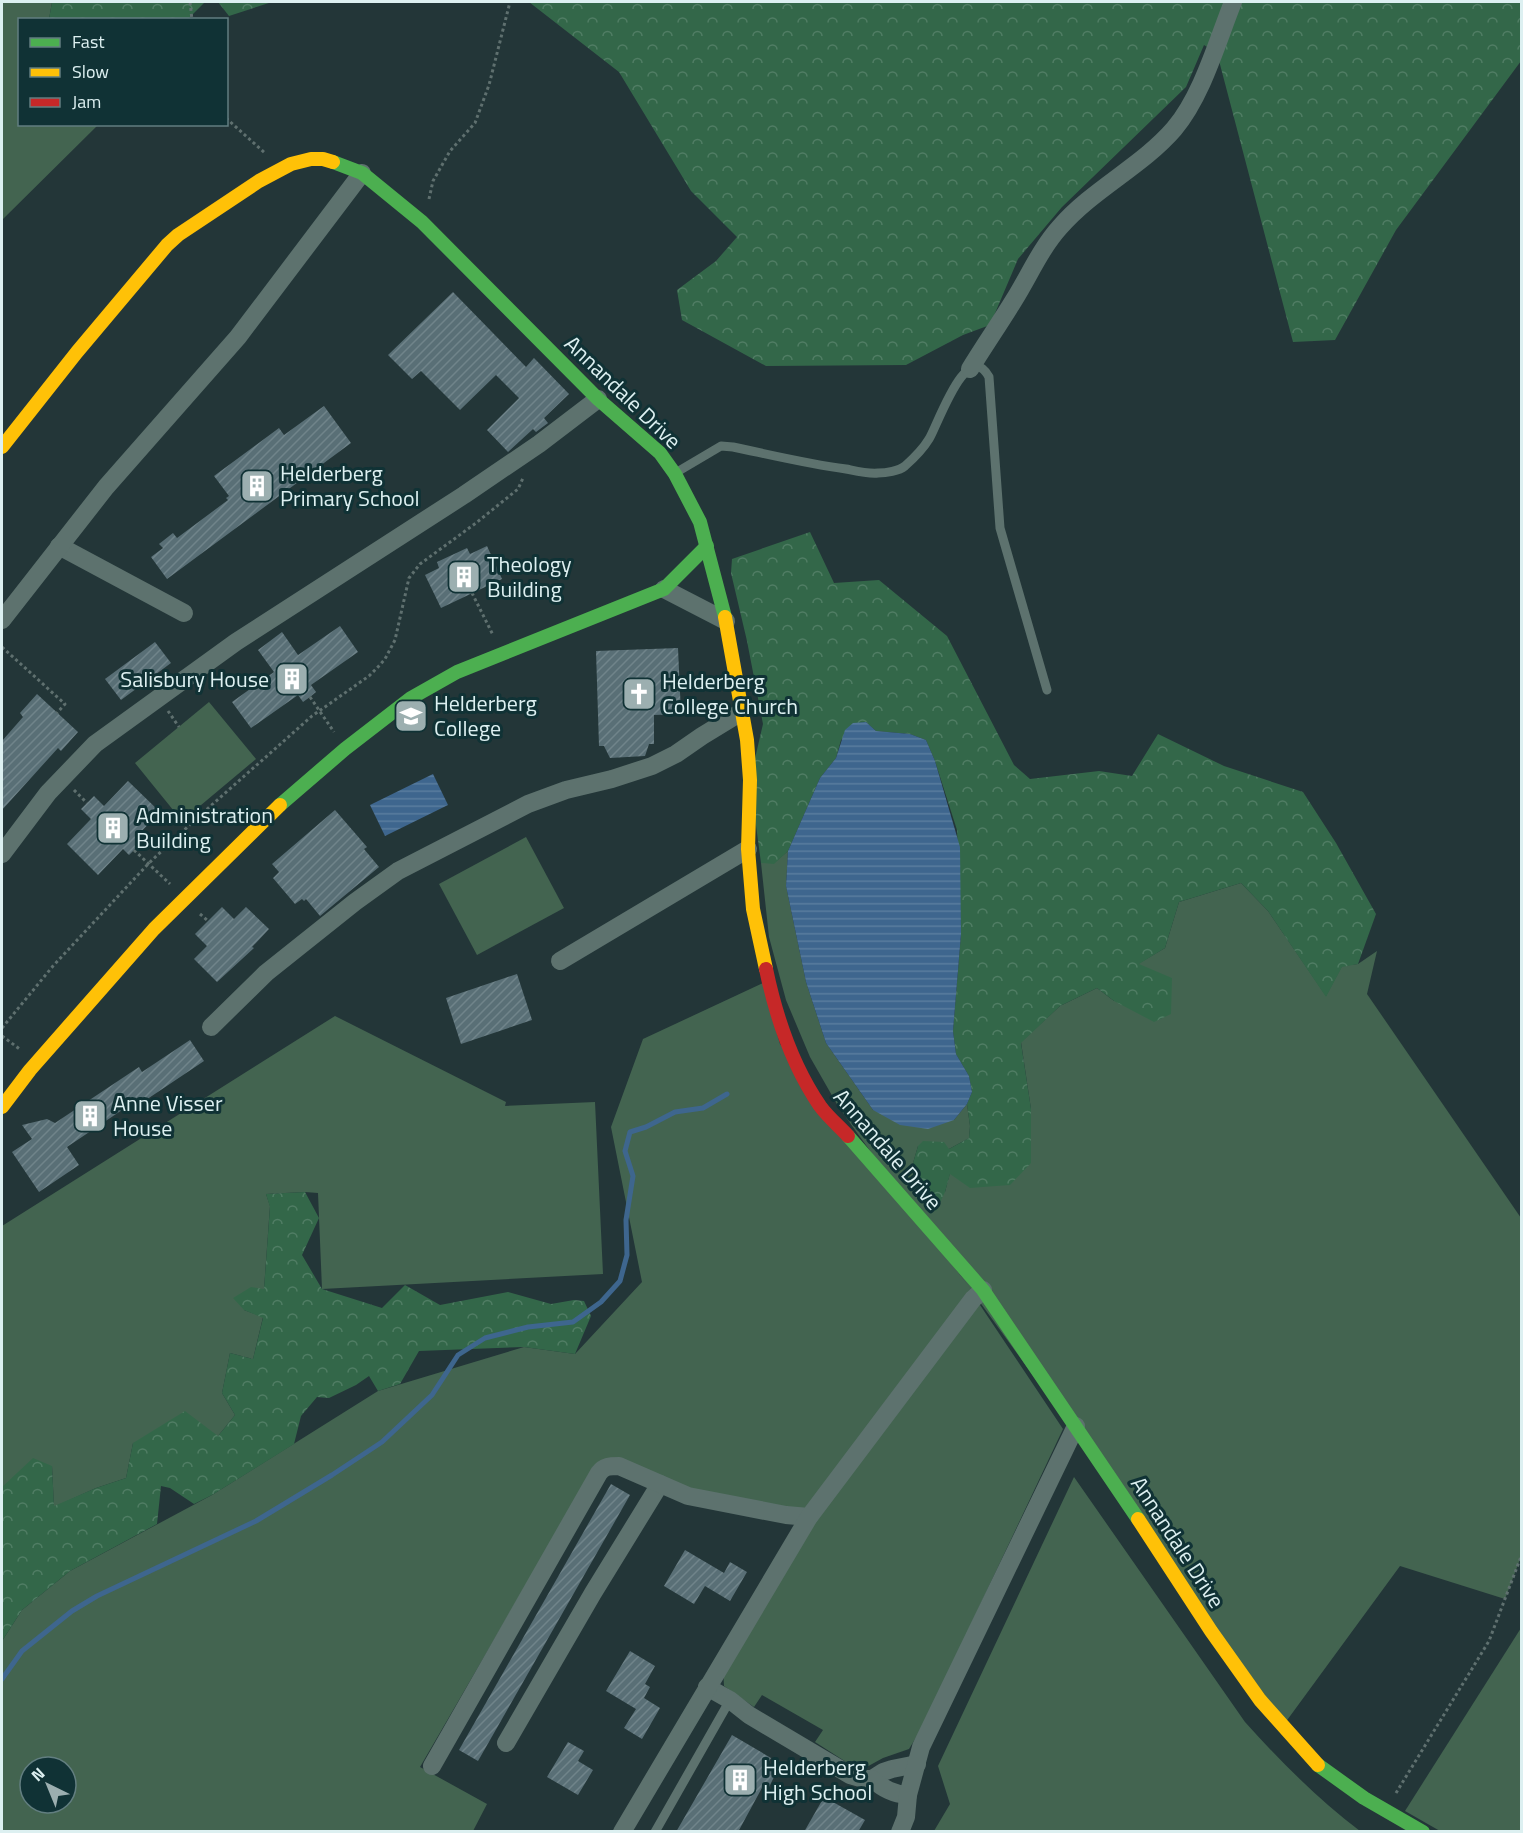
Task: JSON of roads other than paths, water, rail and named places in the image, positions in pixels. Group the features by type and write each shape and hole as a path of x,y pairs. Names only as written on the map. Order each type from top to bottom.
{"street":[{"path":"970,369 1059,228 1086,201 1174,129 1196,97 1233,2"},
{"name":"Annandale Drive","path":"2,447 84,343 167,245 178,235 282,168 311,159 334,161 362,173 423,222 598,399 660,453 675,474 700,522 726,621 743,711 750,780 748,849 753,909 769,983 787,1043 821,1107 870,1159 983,1290 1211,1631 1260,1700 1322,1769 1423,1832"},
{"path":"2,620 106,487 238,337 362,173"},
{"path":"2,854 48,793 95,744 236,642 464,495 539,444 598,399"},
{"path":"59,546 184,613"},
{"path":"2,1107 30,1070 154,929 289,797 345,748 411,699 457,672 612,612 664,589 707,546"},
{"path":"664,589 726,621"},
{"path":"211,1027 266,973 398,871 528,804 567,789 612,779 652,766 676,754 743,711"},
{"path":"560,961 748,849"},
{"path":"622,1832 809,1517 973,1299 983,1290"},
{"path":"900,1832 906,1817 908,1795 921,1747 1076,1426"},
{"path":"432,1766 601,1470 609,1466 619,1466 688,1496 786,1515 809,1517"},
{"path":"506,1743 593,1593 660,1484"},
{"path":"707,1687 730,1700 749,1715 850,1775 872,1779 883,1772 916,1764"},
{"path":"872,1779 896,1794 908,1795"}],"lane":[{"path":"675,474 722,446 877,474 902,468 930,438 950,392 970,369 981,368 990,377 1000,528 1047,690"},
{"path":"655,1832 730,1700"}],"water":[{"path":"866,722 876,731 910,734 926,740 935,761 960,847 961,934 953,1031 956,1054 969,1076 972,1092 967,1104 954,1120 928,1129 900,1125 873,1110 826,1043 806,982 786,886 788,851 820,778 836,758 845,730 853,723"},
{"path":"433,774 448,805 385,836 370,805"}],"waterway":[{"path":"2,1679 22,1651 72,1611 97,1596 256,1521 382,1442 432,1395 458,1355 485,1338 528,1327 573,1322 601,1302 620,1281 627,1255 626,1220 633,1176 625,1151 630,1132 646,1127 675,1112 703,1108 727,1094"}],"place":[{"name":"Helderberg Primary School","path":"257,486"},
{"name":"Theology Building","path":"464,577"},
{"name":"Salisbury House","path":"292,679"},
{"name":"Helderberg College Church","path":"639,694"},
{"name":"Helderberg College","path":"411,716"},
{"name":"Administration Building","path":"113,828"},
{"name":"Anne Visser House","path":"90,1116"},
{"name":"Helderberg High School","path":"740,1780"}]}
